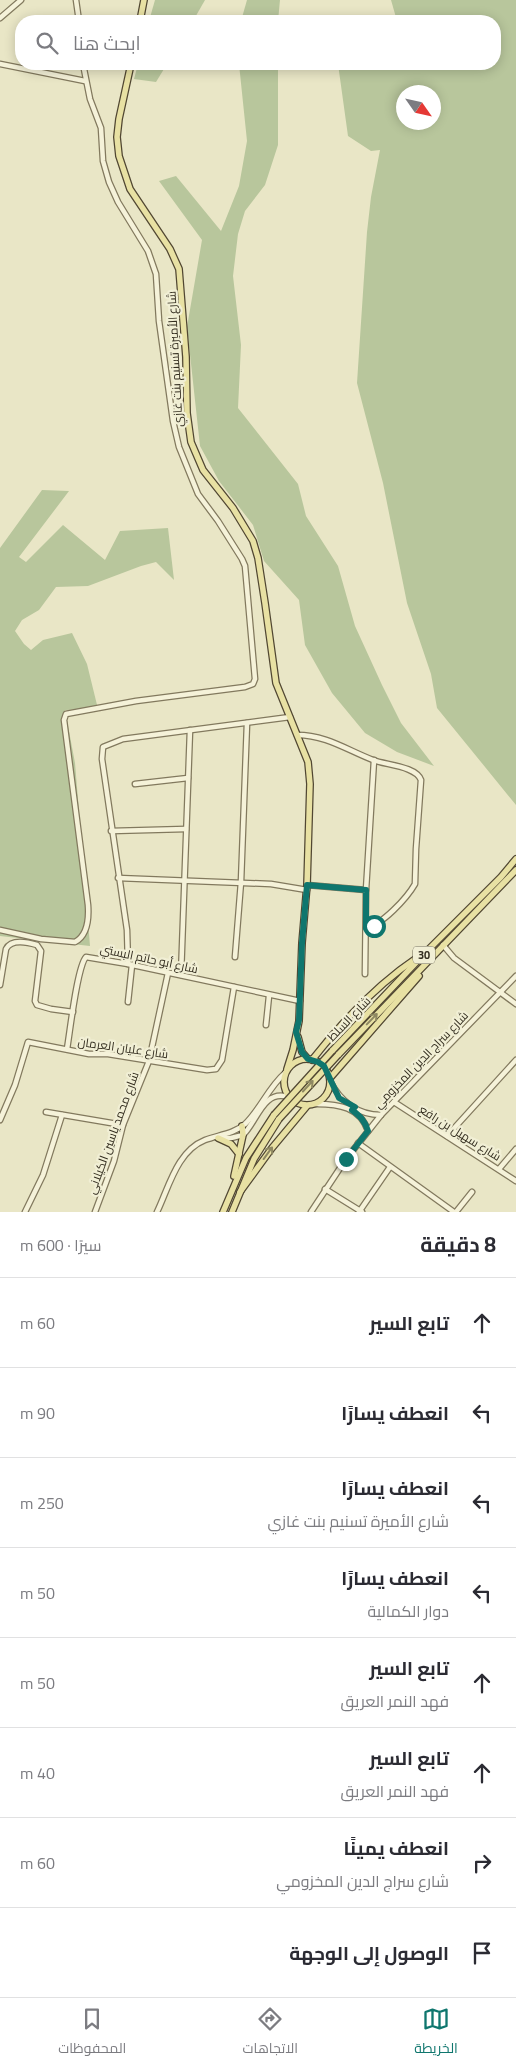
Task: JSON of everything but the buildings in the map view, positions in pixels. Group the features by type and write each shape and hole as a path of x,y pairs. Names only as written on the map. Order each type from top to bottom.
{"main road":[{"path":"141,15 144,0"},
{"name":"شارع الأميرة تسنيم بنت غازي","path":"130,70 117,137 121,167 130,189 170,250 179,269 186,357 187,413 191,442 202,470 233,508 253,541 265,603 274,675 308,762 310,784 307,888 300,1001 296,1032 286,1071"},
{"name":"شارع السلط","path":"223,1212 230,1192 253,1146 277,1117 426,952 483,896 516,859"},
{"name":"شارع السلط","path":"335,1053 516,870"},
{"path":"310,1059 355,1011 387,982 426,952"},
{"path":"330,1079 410,986 427,962"},
{"name":"شارع الأميرة تسنيم بنت غازي","path":"296,1032 300,1047 310,1059"},
{"path":"310,1059 324,1066 330,1079 329,1090 325,1097 316,1104 307,1106 300,1105 288,1097 283,1085 286,1071 298,1061 310,1059"},
{"path":"240,1192 272,1148 307,1106"},
{"name":"شارع السلط","path":"232,1212 254,1159 277,1117"},
{"path":"230,1192 243,1135 242,1126"},
{"path":"216,1138 231,1144 239,1154"}],"street":[{"path":"0,18 20,0"},
{"path":"76,0 78,15"},
{"path":"0,64 15,67"},
{"path":"30,70 85,81"},
{"path":"0,930 41,939 75,942 81,938 87,928 88,906 64,720 66,714 136,701 245,687 253,684 255,679 244,566 242,559 218,521 198,494 179,447 173,421 159,321 156,274 148,251 118,202 109,182 103,161 101,128 85,81 84,70"},
{"path":"128,1002 130,964 127,930 102,759 103,747 124,739 290,718"},
{"path":"236,957 247,723"},
{"path":"181,975 190,730"},
{"path":"297,735 328,739 374,760 413,771 420,776 422,786 415,884 382,922 366,928"},
{"path":"365,974 366,890 374,760"},
{"path":"135,784 188,778"},
{"path":"112,831 186,829"},
{"path":"118,878 184,879 307,888 366,890"},
{"path":"0,985 8,944 36,945 41,951 35,1001 42,1007 73,1012"},
{"path":"443,945 454,958 516,1004"},
{"name":"شارع أبو حاتم البستي","path":"68,1049 73,1012 85,959 96,958 130,964 269,996 300,1001"},
{"name":"شارع محمد ياسين الكيلاني","path":"95,1212 111,1169 123,1125 149,1061 168,972"},
{"name":"شارع سراج الدين المخزومي","path":"314,1211 325,1189 381,1115 516,976"},
{"name":"شارع عليان العرمان","path":"0,1120 28,1042 89,1054 108,1054 207,1070 216,1069 222,1060 234,988"},
{"path":"266,1025 269,996"},
{"path":"447,1136 516,1060"},
{"path":"157,1212 184,1156 198,1143 216,1138 242,1126 286,1071"},
{"path":"330,1079 339,1098 354,1109 363,1120 368,1131"},
{"path":"216,1138 230,1138 243,1135 270,1098 281,1095 288,1097"},
{"name":"شارع سهيل بن رافع","path":"394,1102 516,1181"},
{"path":"316,1104 338,1105 368,1114 381,1115"},
{"path":"46,1112 123,1125"},
{"path":"25,1212 43,1175 62,1115"},
{"path":"358,1143 455,1212 472,1192"},
{"path":"499,1169 516,1149"},
{"path":"325,1189 360,1211 390,1167"}],"green space":[{"path":"155,0 205,0 196,15 151,15"},
{"path":"247,0 280,0 279,15 243,15"},
{"path":"391,0 516,0 516,805 437,708 431,674 407,603 383,483 357,383 367,232 371,197 380,150 371,151 348,136 339,70 501,70 501,15 395,15"},
{"path":"136,70 163,70 156,82 134,79"},
{"path":"240,70 278,70 278,145 265,185 245,211 238,234 233,276 241,345 238,408 298,484 306,516 338,566 355,626 382,685 401,723 434,766 397,752 365,733 332,693 305,645 299,600 264,561 253,525 219,481 200,446 187,327 202,240 159,181 176,176 221,231 239,186 247,141"},
{"path":"42,490 69,491 19,557 26,562 63,525 105,560 120,531 168,528 174,580 156,562 88,586 56,587 39,610 22,620 15,631 31,650 43,640 72,633 87,664 98,709 65,710 75,763 90,946 0,936 0,548"}],"route":[{"path":"346,1159 368,1131 367,1127 362,1118 352,1110 355,1107 339,1098 324,1066 308,1059 302,1052 296,1032 299,1020 302,943 307,885 366,890 366,928 374,926"}]}
